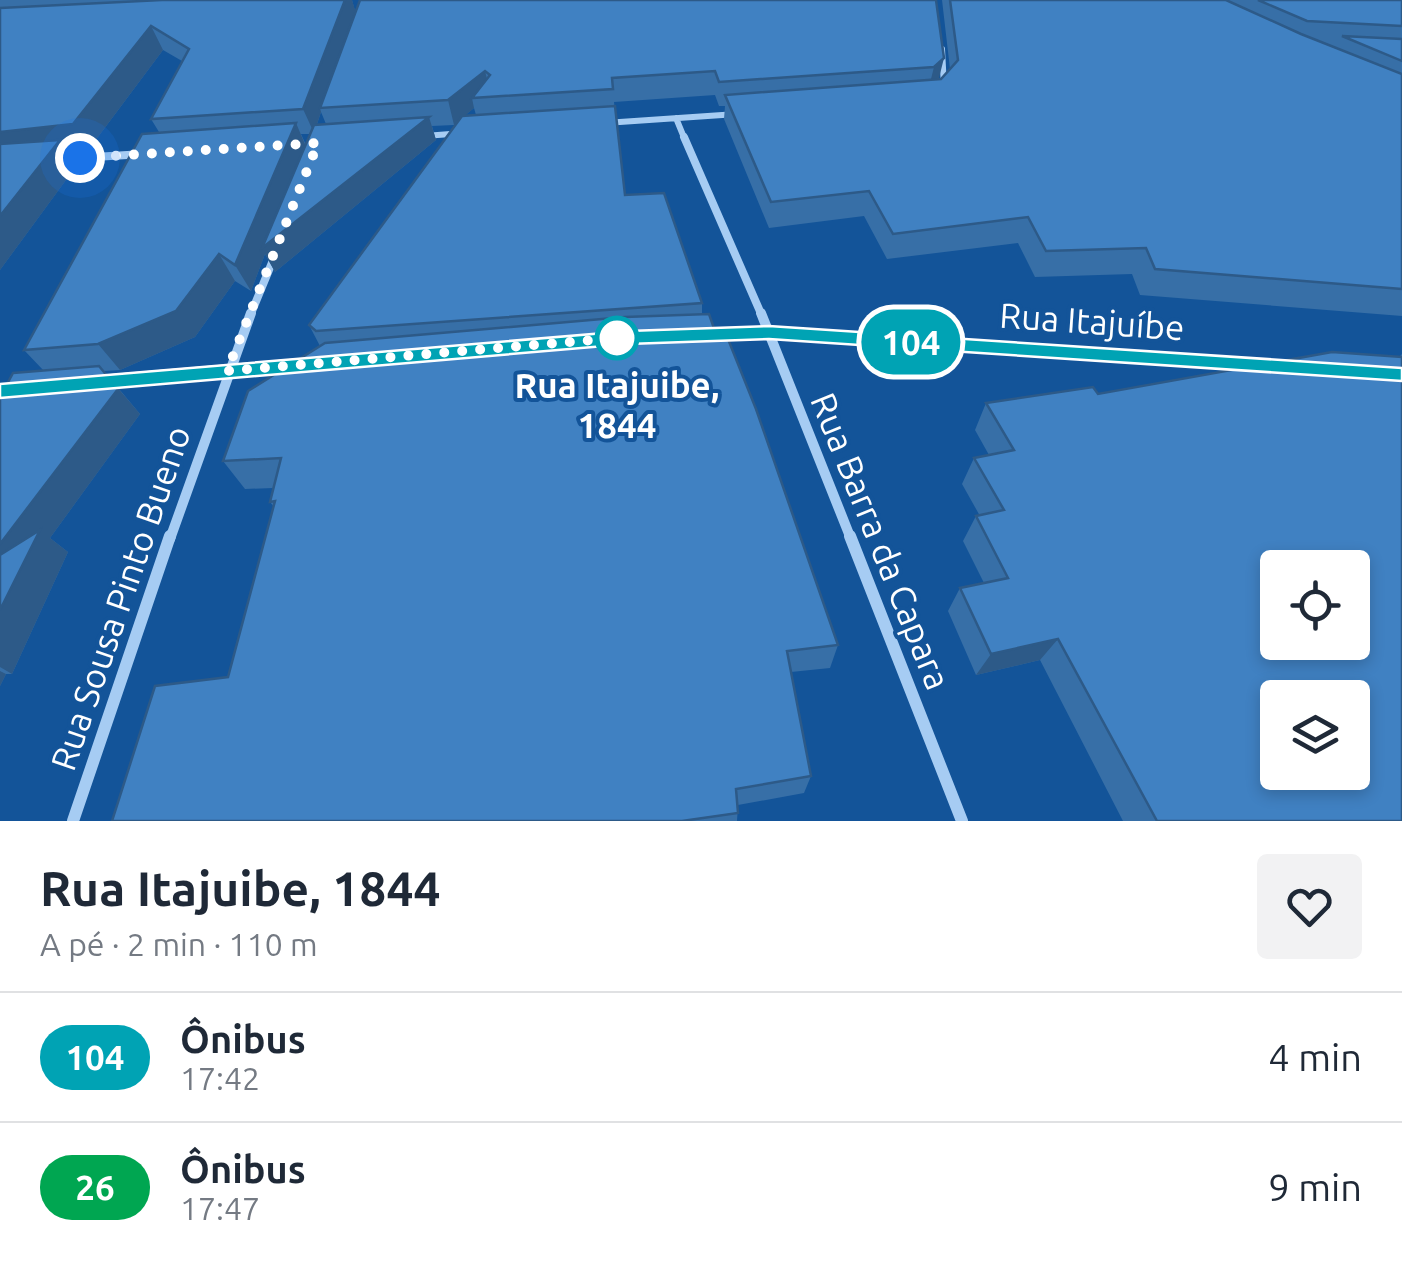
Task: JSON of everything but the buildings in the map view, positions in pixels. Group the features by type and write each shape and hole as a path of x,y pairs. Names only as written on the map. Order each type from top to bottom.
{"main road":[{"name":"Rua Itajuíbe","path":"663,336 769,332 1303,368"},
{"path":"76,384 341,361"}],"street":[{"path":"940,38 946,84 940,92"},
{"path":"596,124 751,113"},
{"name":"Rua Barra da Capara","path":"676,118 769,332 962,821"},
{"path":"417,136 477,132"},
{"path":"60,160 159,153"},
{"name":"Rua Sousa Pinto Bueno","path":"72,821 227,371 282,238"}],"bus line":[{"name":"104","path":"0,391 628,337 769,332 1402,374"}],"place":[{"name":"Rua Itajuibe, 1844","path":"617,338"}],"route":[{"path":"80,158 318,143 227,371 628,337 617,338"}]}
